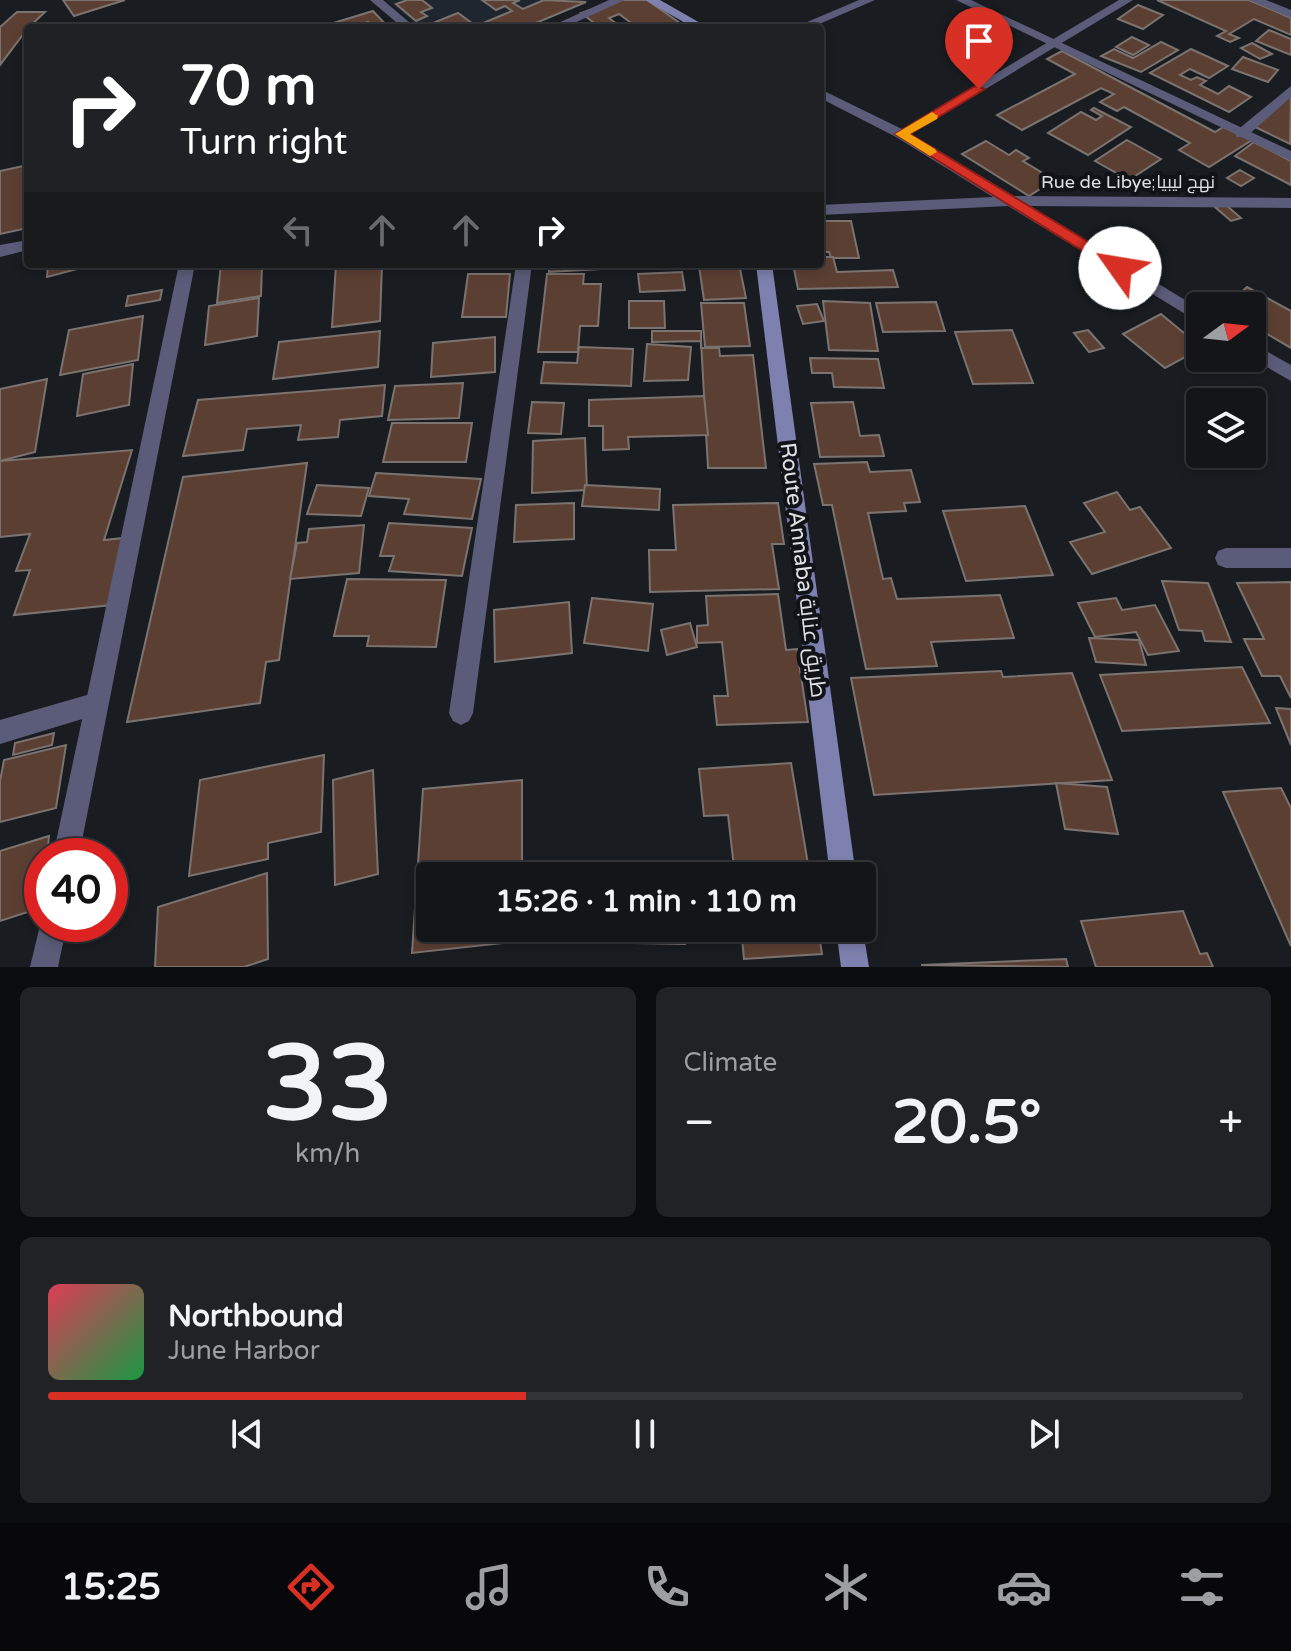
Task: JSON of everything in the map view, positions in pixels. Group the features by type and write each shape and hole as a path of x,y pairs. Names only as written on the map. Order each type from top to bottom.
{"main road":[{"path":"651,0 696,24"},
{"name":"Route Annaba طريق عنابة","path":"765,268 841,862"},
{"path":"852,942 855,967"}],"street":[{"path":"376,0 405,24"},
{"path":"562,24 619,0"},
{"path":"809,24 869,0"},
{"path":"962,0 1291,157"},
{"path":"901,134 1127,0"},
{"path":"1255,0 1291,14"},
{"path":"1241,134 1291,90"},
{"path":"824,95 901,134 1186,308"},
{"name":"Rue de Libye;نهج ليبيا","path":"824,210 1013,201 1291,203"},
{"path":"0,251 24,246"},
{"path":"69,838 94,705 186,268"},
{"path":"461,713 523,268"},
{"path":"1266,359 1291,374"},
{"path":"1226,558 1291,558"},
{"path":"0,732 94,705"},
{"path":"44,967 49,942"}],"shaded area":[{"path":"386,0 591,0 534,24 415,24"}],"building":[{"path":"63,0 125,0 74,16"},
{"path":"422,0 432,8 421,12 427,16 416,21 396,4"},
{"path":"482,0 520,0 513,3 523,9 544,0 586,2 534,24 481,24 512,11 505,6 496,10"},
{"path":"618,0 647,0 681,24 633,24 619,14 609,18 617,24 596,24 581,13"},
{"path":"1157,0 1249,0 1291,18 1291,35 1254,19 1229,34 1239,38 1230,42 1217,36 1226,31"},
{"path":"1138,5 1163,15 1143,29 1118,19"},
{"path":"373,11 385,24 368,22 330,24"},
{"path":"17,12 45,12 32,24 24,24 24,33 0,65 0,27"},
{"path":"458,13 473,24 430,24"},
{"path":"1269,30 1291,39 1291,55 1256,41"},
{"path":"1132,37 1149,45 1133,55 1116,47"},
{"path":"1161,42 1178,50 1141,72 1101,56 1114,49 1133,58"},
{"path":"1252,43 1272,54 1260,59 1241,48"},
{"path":"1191,49 1228,66 1209,78 1190,69 1180,75 1206,81 1200,85 1218,94 1229,86 1251,97 1229,112 1150,73"},
{"path":"1062,51 1215,132 1225,126 1252,140 1209,167 1179,150 1190,143 1124,107 1117,111 1100,102 1114,94 1101,88 1022,130 997,115 1075,74 1047,59"},
{"path":"1243,57 1278,70 1268,82 1232,69"},
{"path":"1291,92 1290,144 1249,124"},
{"path":"1094,108 1131,127 1088,155 1048,133 1081,112 1096,120 1102,116 1091,110"},
{"path":"1127,140 1161,159 1129,180 1095,161"},
{"path":"986,141 1009,155 1016,150 1029,158 1023,161 1054,180 1029,196 962,154"},
{"path":"1254,142 1291,161 1291,185 1235,156"},
{"path":"24,166 24,229 0,234 0,171"},
{"path":"1240,170 1254,178 1241,186 1227,178"},
{"path":"1226,205 1241,218 1231,221 1215,207"},
{"path":"824,221 851,221 859,258 831,258 829,252 824,252"},
{"path":"824,257 833,257 837,272 893,270 898,287 798,289 794,268 824,268"},
{"path":"48,268 81,268 47,277"},
{"path":"221,268 262,268 261,296 217,303"},
{"path":"336,268 382,268 380,321 332,327"},
{"path":"549,268 600,269 549,272"},
{"path":"699,268 740,268 746,298 704,300"},
{"path":"682,272 685,290 640,292 638,274"},
{"path":"468,274 510,274 506,317 462,317"},
{"path":"547,274 584,274 583,284 601,284 598,326 580,326 578,352 538,352"},
{"path":"162,290 160,300 126,306 128,296"},
{"path":"1266,297 1291,311 1291,348 1266,333"},
{"path":"259,298 257,336 205,345 209,306"},
{"path":"629,301 664,301 665,328 629,328"},
{"path":"823,301 870,303 878,351 829,350"},
{"path":"936,302 945,331 883,332 876,303"},
{"path":"701,303 744,303 750,346 705,347"},
{"path":"817,304 824,321 803,324 797,306"},
{"path":"1161,314 1186,332 1186,357 1165,368 1123,334"},
{"path":"143,316 138,360 60,375 69,330"},
{"path":"1012,330 1033,383 973,384 955,332"},
{"path":"1088,330 1104,348 1089,352 1074,333"},
{"path":"380,331 378,367 273,379 279,342"},
{"path":"652,331 701,331 701,341 652,342"},
{"path":"495,337 495,372 431,377 433,343"},
{"path":"647,344 691,347 688,380 644,381"},
{"path":"579,347 633,349 631,386 541,383 544,362 577,363"},
{"path":"701,348 719,348 720,356 753,355 766,468 708,468"},
{"path":"810,358 878,359 884,388 834,387 832,373 812,373"},
{"path":"133,364 129,405 77,416 83,374"},
{"path":"47,379 35,452 0,461 0,389"},
{"path":"463,383 459,418 388,420 395,386"},
{"path":"385,385 382,416 340,420 338,437 298,440 301,425 247,429 243,450 183,456 198,400"},
{"path":"704,396 708,435 628,437 629,449 603,450 603,426 589,426 589,400"},
{"path":"532,402 564,403 561,434 528,433"},
{"path":"853,402 860,436 879,435 884,456 820,457 811,403"},
{"path":"392,423 472,423 466,462 383,462"},
{"path":"585,438 587,490 532,493 533,441"},
{"path":"132,450 104,540 133,537 112,605 14,615 30,570 16,571 30,534 0,537 0,461"},
{"path":"867,462 870,472 911,470 920,502 904,503 906,511 868,513 883,579 891,578 897,599 1000,595 1014,638 931,642 937,666 866,669 832,505 823,505 814,464"},
{"path":"307,463 279,660 266,662 260,703 127,722 183,477"},
{"path":"376,473 481,479 472,519 404,514 409,499 369,496"},
{"path":"317,485 369,488 361,516 307,514"},
{"path":"585,485 660,489 659,510 582,506"},
{"path":"1117,492 1130,510 1140,507 1171,548 1092,574 1070,542 1105,532 1084,503"},
{"path":"574,503 574,539 514,542 516,505"},
{"path":"778,503 784,544 772,544 779,589 650,592 649,550 676,550 673,505"},
{"path":"1025,506 1053,575 966,581 943,511"},
{"path":"389,523 472,528 462,576 389,571 394,556 380,556"},
{"path":"364,525 359,573 290,579 297,543 307,542 309,529"},
{"path":"347,579 446,580 436,647 367,646 369,636 334,636"},
{"path":"1162,581 1208,583 1231,642 1205,641 1202,631 1179,630"},
{"path":"1291,582 1291,698 1280,676 1262,676 1244,639 1264,639 1237,583"},
{"path":"778,594 786,650 797,649 808,722 717,725 714,696 728,696 722,642 697,643 697,626 708,625 706,596"},
{"path":"592,598 653,604 648,651 584,643"},
{"path":"1116,598 1122,610 1155,605 1179,651 1148,655 1136,632 1095,637 1078,603"},
{"path":"569,602 572,653 495,662 494,610"},
{"path":"690,623 697,647 667,655 661,630"},
{"path":"1089,638 1139,640 1146,665 1096,662"},
{"path":"1242,667 1270,723 1122,731 1100,675"},
{"path":"1001,671 1003,677 1072,673 1112,780 874,795 851,678"},
{"path":"1276,708 1291,709 1291,745"},
{"path":"54,733 52,745 13,755 15,743"},
{"path":"66,745 56,808 0,822 0,781 4,760"},
{"path":"324,755 321,832 268,843 268,859 189,876 200,780"},
{"path":"791,763 808,862 733,862 728,815 704,816 699,769"},
{"path":"373,770 378,874 335,885 333,780"},
{"path":"522,780 522,862 418,862 423,789"},
{"path":"1056,783 1107,787 1118,834 1065,829"},
{"path":"1281,788 1291,808 1291,946 1223,792"},
{"path":"24,844 24,913 0,921 0,851"},
{"path":"267,873 268,959 244,967 155,967 158,907"},
{"path":"416,893 416,942 513,942 412,953"},
{"path":"1183,911 1200,954 1207,953 1213,967 1096,967 1081,921"},
{"path":"581,942 685,942 685,944"},
{"path":"742,942 820,942 822,954 744,959"},
{"path":"1066,959 1068,967 921,965"}],"slow traffic":[{"path":"930,152 901,134 932,116"}],"route":[{"path":"979,89 901,134 1120,268"}]}
